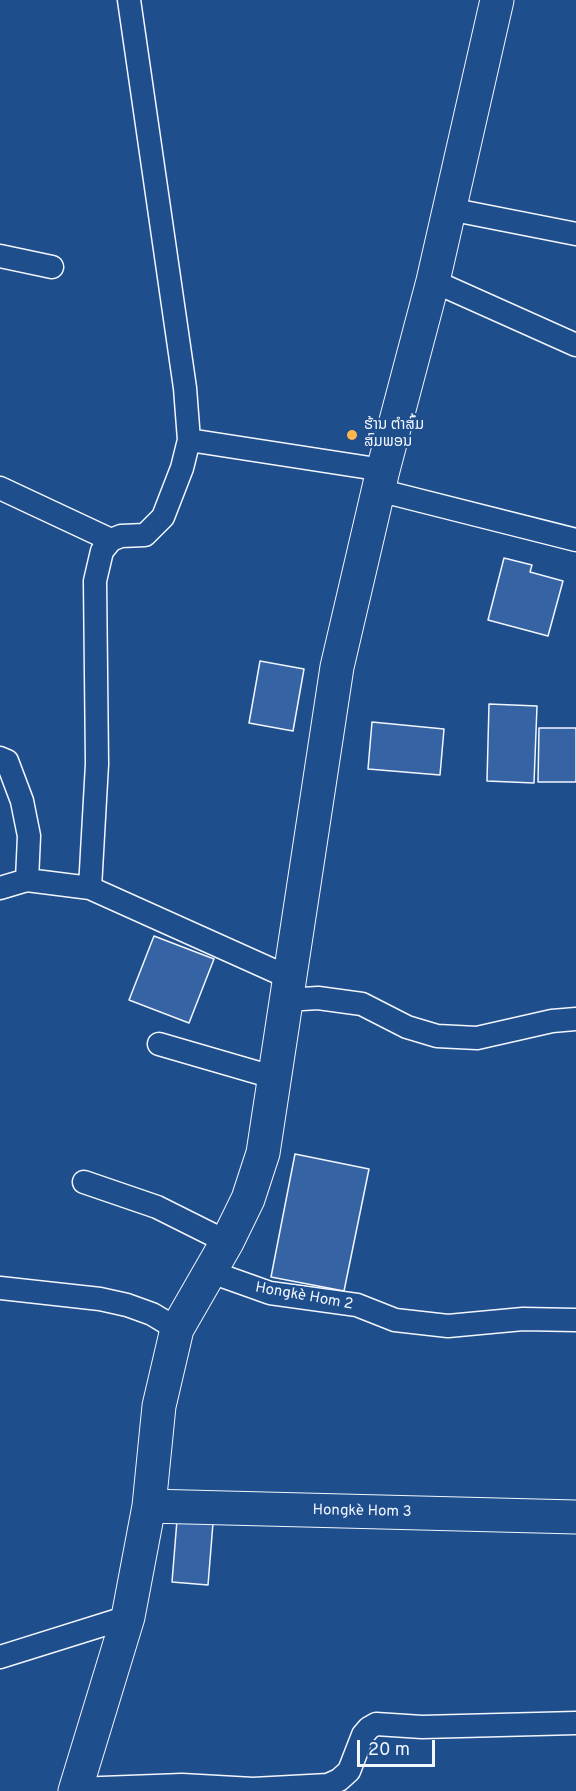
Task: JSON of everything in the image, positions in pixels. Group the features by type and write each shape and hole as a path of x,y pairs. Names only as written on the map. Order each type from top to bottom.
{"street":[{"path":"90,888 98,764 95,581 102,551 111,540 122,536 134,538 145,535 163,517 182,468 189,440 185,388 129,0"},
{"path":"497,0 433,281 380,480 337,667 287,989 276,1078 260,1161 248,1199 227,1242 177,1329 159,1406 148,1506 128,1617 75,1790 182,1785 253,1789 328,1785 339,1780 349,1771 363,1735 376,1724 422,1727 576,1723"},
{"path":"449,209 576,234"},
{"path":"0,256 52,267"},
{"path":"433,281 576,345"},
{"path":"189,440 380,480 576,540"},
{"path":"0,488 111,540"},
{"path":"0,758 7,761 22,801 29,836 27,879"},
{"path":"0,888 27,879 90,888 287,989 318,998 362,1004 407,1027 436,1036 477,1038 552,1021 576,1019"},
{"path":"159,1044 276,1078"},
{"path":"84,1182 157,1207 227,1242"},
{"name":"Hongkè Hom 2","path":"211,1272 270,1293 357,1305 395,1320 448,1326 523,1319 576,1320"},
{"path":"0,1288 100,1299 127,1305 152,1314 177,1329"},
{"name":"Hongkè Hom 3","path":"148,1506 576,1517"},
{"path":"0,1657 128,1617"}],"building":[{"path":"504,558 532,565 530,572 563,581 548,636 488,620"},
{"path":"260,661 304,669 293,731 249,723"},
{"path":"489,704 537,706 534,783 487,781"},
{"path":"372,722 444,729 440,775 368,769"},
{"path":"539,728 576,728 576,782 538,782"},
{"path":"154,936 214,959 189,1023 129,1000"},
{"path":"295,1154 369,1169 344,1291 271,1277"},
{"path":"177,1520 213,1523 208,1585 172,1582"}],"place":[{"name":"ຮ້ານ ຕຳສົ້ມ ສົມພອນ","path":"352,435"}]}
